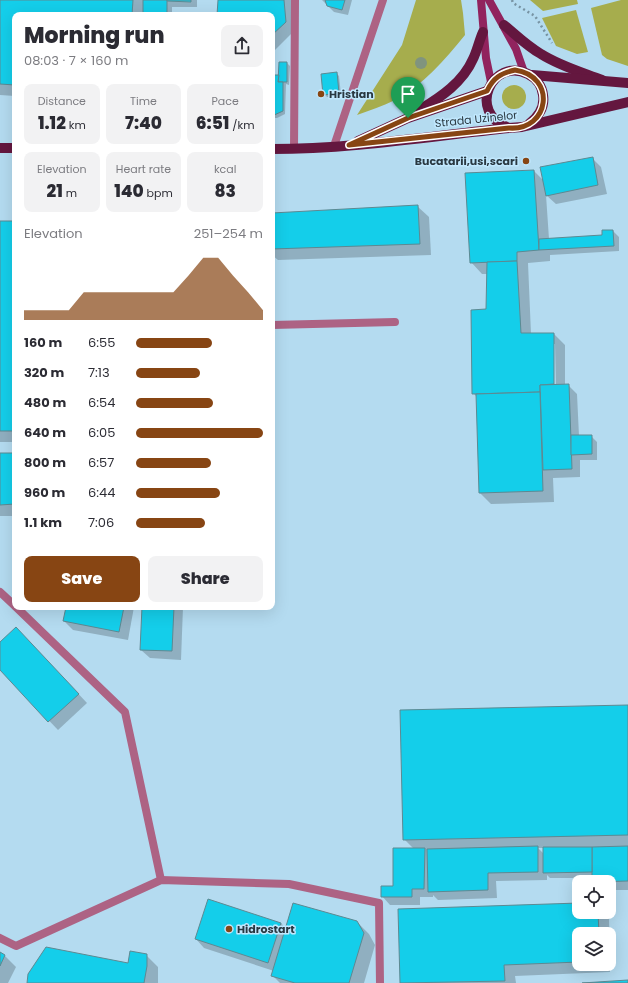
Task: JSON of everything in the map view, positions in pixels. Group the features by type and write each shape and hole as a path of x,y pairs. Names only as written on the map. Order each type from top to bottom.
{"main road":[{"path":"481,0 482,32 489,86 486,98 487,107 495,120 509,128"},
{"path":"489,0 504,25 528,74 538,81 542,89 544,97 543,106 535,120 528,125"},
{"path":"504,25 530,47 541,54 559,64 602,80"},
{"path":"408,118 431,103 461,79 473,59 482,32"},
{"path":"489,86 498,76 515,70 528,74 628,83"},
{"name":"Strada Uzinelor","path":"349,145 408,118 489,86"},
{"name":"Strada Uzinelor","path":"275,149 349,145 522,127 628,102"},
{"path":"0,148 12,148"}],"street":[{"path":"294,149 295,0"},
{"path":"334,146 383,0"},
{"path":"275,325 395,322"},
{"path":"0,592 12,604"},
{"path":"18,610 125,712 161,880"},
{"path":"0,938 16,946 161,880 289,884 378,903 380,983"}],"path":[{"path":"512,0 513,3 535,16 555,48"}],"green space":[{"path":"416,0 461,0 465,35 450,54 415,87 395,100 357,115 402,45"},
{"path":"530,0 577,0 578,4 543,11"},
{"path":"621,0 628,0 628,66 607,59 602,55 591,8"},
{"path":"576,10 588,52 577,54 556,46 542,18"},
{"path":"509,85 519,85 526,92 526,102 519,109 509,109 502,102 502,92"}],"building":[{"path":"0,0 133,0 132,12 12,12 12,85 0,84"},
{"path":"143,0 167,0 167,12 143,12"},
{"path":"191,0 191,2 167,1"},
{"path":"218,0 284,0 286,22 275,32 275,12 217,12"},
{"path":"325,0 345,0 342,10 327,6"},
{"path":"279,62 287,62 287,82 278,82"},
{"path":"337,72 339,93 323,95 321,74"},
{"path":"275,75 279,75 278,82 283,82 283,111 275,115"},
{"path":"593,157 598,185 546,196 540,167"},
{"path":"534,170 539,250 517,252 517,261 470,263 465,173"},
{"path":"418,205 420,244 275,249 275,213"},
{"path":"0,221 12,221 12,431 0,431"},
{"path":"602,230 613,230 614,246 539,250 539,239 602,235"},
{"path":"517,261 521,333 554,333 554,384 540,385 540,392 472,394 471,310 486,309 487,262"},
{"path":"569,384 572,469 543,470 540,385"},
{"path":"540,392 543,491 479,493 476,394"},
{"path":"571,435 592,435 592,454 571,455"},
{"path":"0,453 12,453 12,504 0,505"},
{"path":"65,610 123,610 119,632 63,621"},
{"path":"142,610 174,610 172,651 140,650"},
{"path":"16,627 79,694 48,722 0,670 0,642"},
{"path":"628,705 628,835 403,840 400,710"},
{"path":"538,846 538,872 488,873 488,890 428,892 427,849"},
{"path":"628,846 628,881 616,881 616,875 592,875 592,847"},
{"path":"543,847 592,847 592,872 543,873"},
{"path":"393,848 425,848 424,889 412,889 412,897 381,897 381,886 393,886"},
{"path":"208,899 281,923 268,963 195,939"},
{"path":"293,903 357,921 364,933 349,983 295,983 271,976"},
{"path":"572,903 572,919 598,919 599,927 572,927 572,962 504,965 505,981 400,983 398,909"},
{"path":"46,947 128,963 130,951 147,954 147,966 144,983 27,983 28,974"},
{"path":"0,952 5,955 0,966"},
{"path":"628,980 628,983 582,983"}],"place":[{"name":"Hristian","path":"321,94"},
{"name":"Bucatarii,usi,scari","path":"526,161"},
{"name":"Hidrostart","path":"229,929"}],"route":[{"path":"515,70 524,72 538,81 544,97 543,106 535,120 522,127 349,145 408,118 487,91 491,82 498,76 515,70"}]}
